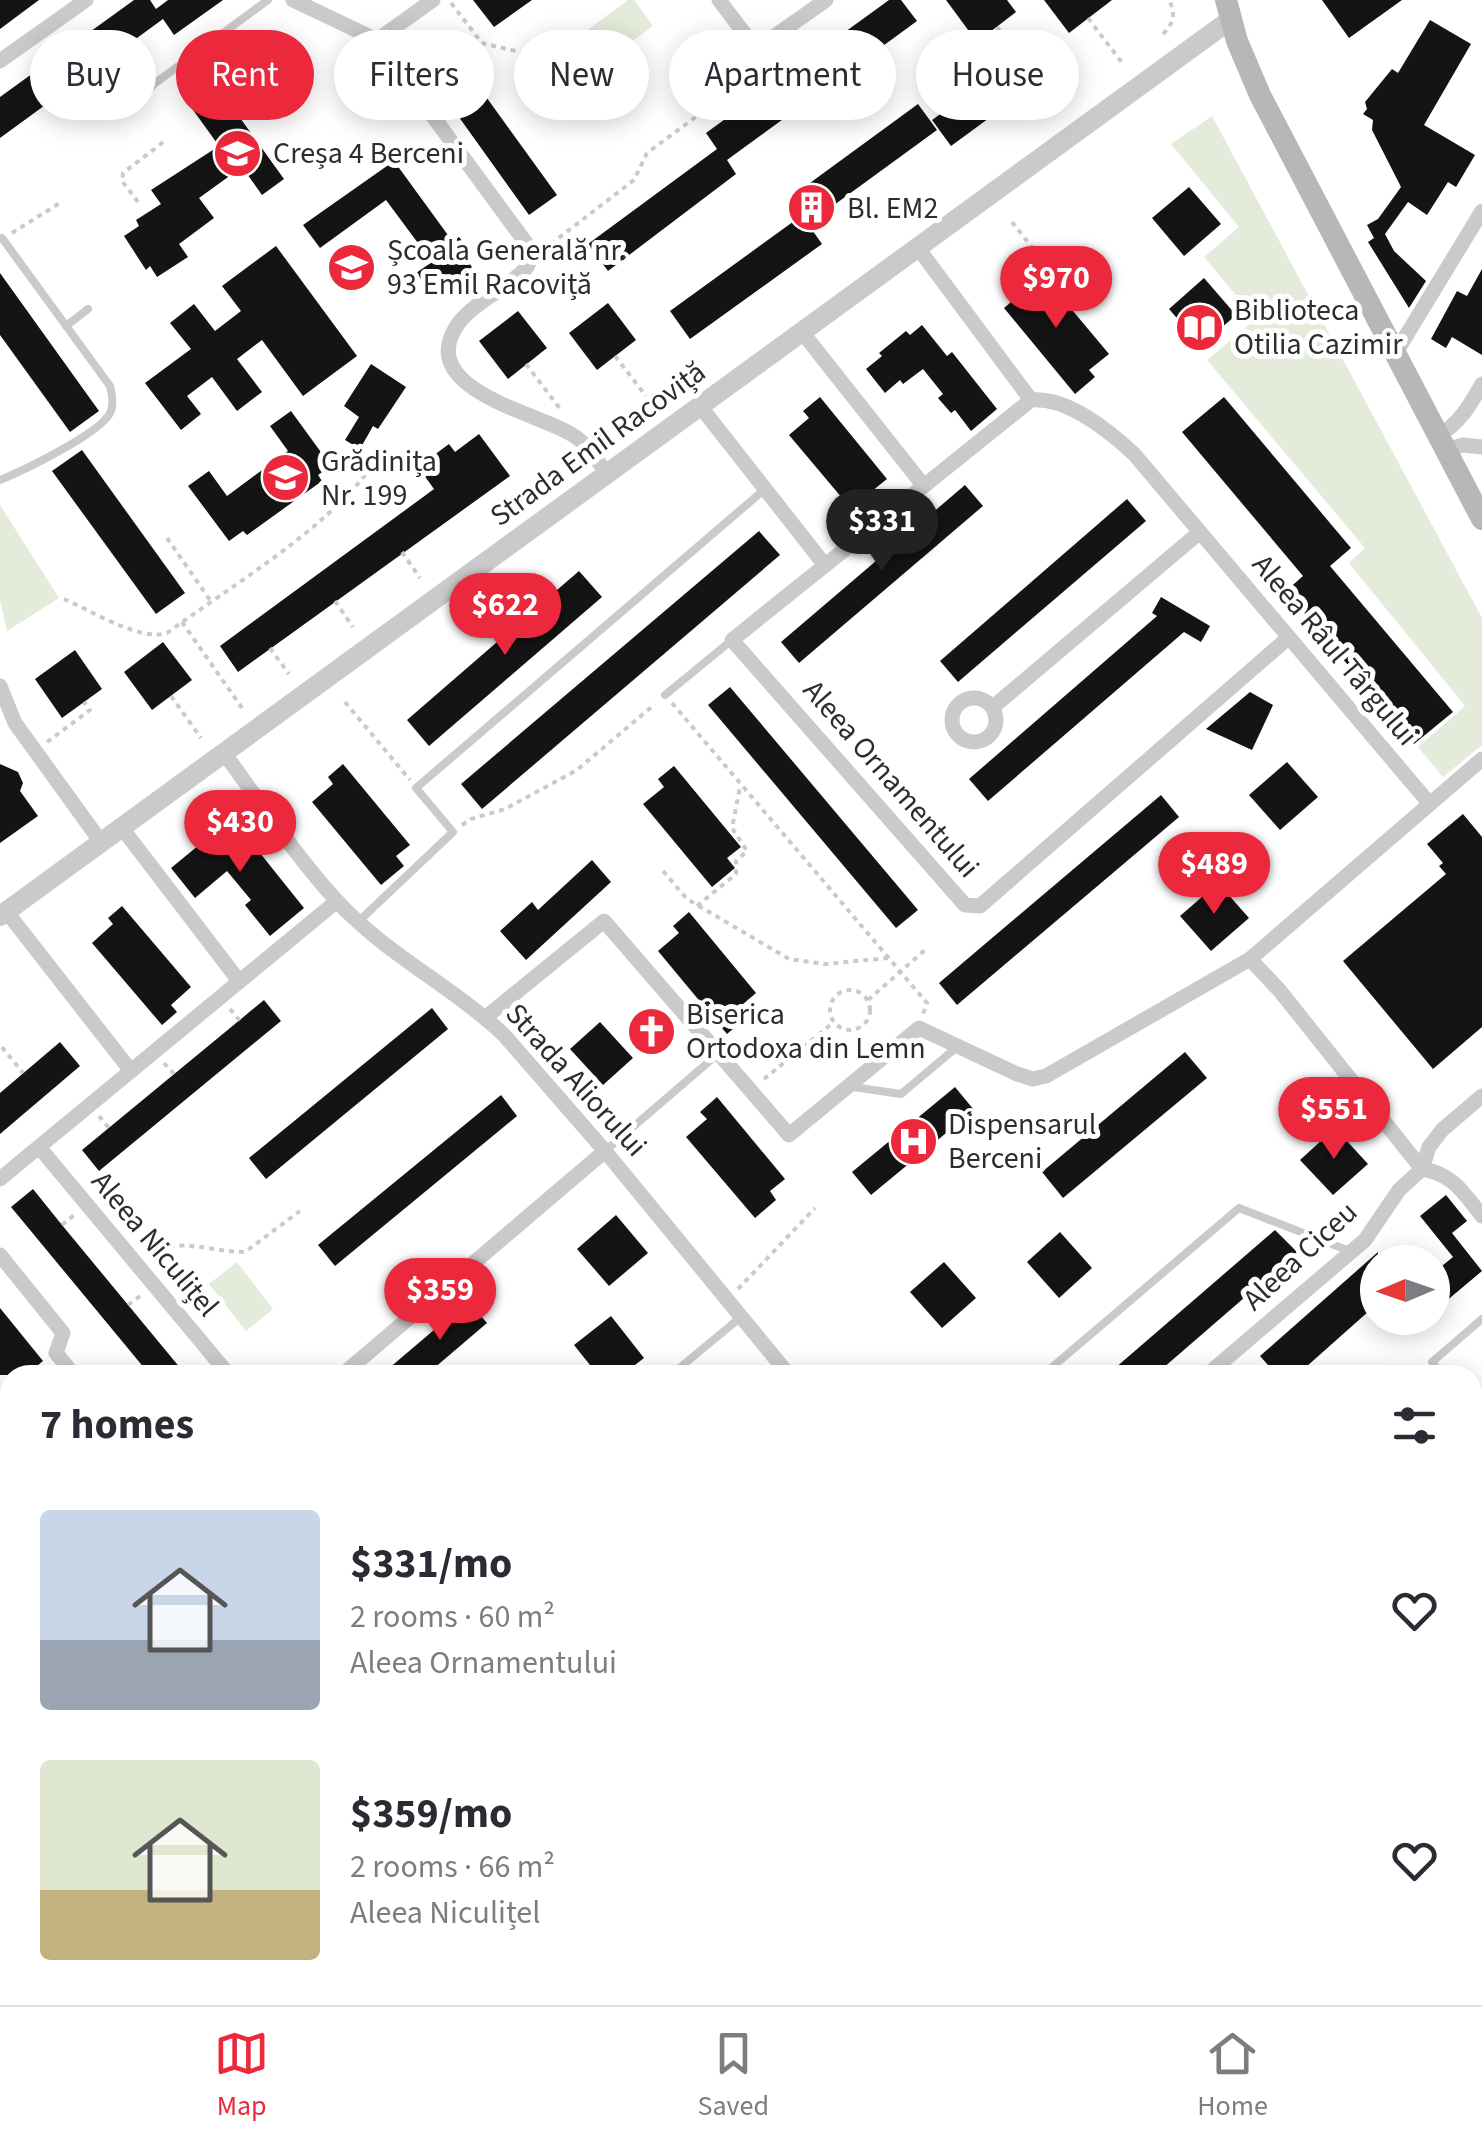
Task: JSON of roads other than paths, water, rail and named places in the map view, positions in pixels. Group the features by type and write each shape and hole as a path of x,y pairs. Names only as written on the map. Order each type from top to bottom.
{"main road":[{"path":"1228,10 1260,95 1482,518"}],"street":[{"path":"0,61 86,0"},
{"path":"293,0 357,30"},
{"path":"392,30 433,0"},
{"path":"719,0 742,30"},
{"path":"783,30 826,0"},
{"path":"1216,0 1228,10"},
{"name":"Strada Emil Racoviță","path":"3,914 918,248 1228,10"},
{"path":"436,120 526,243 530,260 521,274 457,326 451,340 452,362 462,380 482,394 577,437 607,474"},
{"path":"1395,354 1482,211"},
{"path":"732,640 1031,400 918,248"},
{"path":"802,332 923,485"},
{"path":"1482,384 1442,443 1482,447"},
{"name":"Aleea Râul Târgului","path":"1031,400 1061,405 1117,439 1429,804"},
{"path":"700,406 824,564"},
{"path":"992,708 1200,532"},
{"name":"Aleea Ornamentului","path":"732,640 964,905 973,908 980,906 1288,638"},
{"path":"0,686 10,714 101,842"},
{"name":"Strada Aliorului","path":"224,753 337,901 486,1018 605,1151 780,1365"},
{"path":"486,1018 604,921 789,1134 919,1028 1016,1074 1046,1076 1250,959 1482,759"},
{"path":"122,828 240,981"},
{"path":"0,1179 337,901"},
{"path":"3,914 131,1071"},
{"path":"1250,959 1422,1169 1444,1173 1454,1180 1482,1216"},
{"name":"Aleea Ciceu","path":"1219,1365 1352,1252 1373,1230 1400,1190 1422,1169 1429,1147 1442,1130 1482,1096"},
{"name":"Aleea Niculițel","path":"39,1148 220,1365"},
{"path":"354,1365 605,1151"},
{"path":"0,1255 63,1333 56,1353 66,1365"}],"lane":[{"path":"156,83 268,0"},
{"path":"0,480 45,459 90,431 111,411 110,386 2,238"},
{"path":"66,326 88,309"},
{"path":"359,921 453,832 416,788 765,489"},
{"path":"665,695 732,640"},
{"path":"848,1086 901,1094 958,1046"},
{"path":"605,1151 719,1053"},
{"path":"1054,1365 1240,1208 1352,1252"},
{"path":"683,1365 741,1317"},
{"path":"1435,1365 1432,1362 1482,1319"}],"place":[{"name":"Creșa 4 Berceni","path":"238,153"},
{"name":"Bl. EM2","path":"812,208"},
{"name":"Școala Generală nr. 93 Emil Racoviță","path":"352,267"},
{"name":"Biblioteca Otilia Cazimir","path":"1199,327"},
{"name":"Grădinița Nr. 199","path":"286,478"},
{"name":"Biserica Ortodoxa din Lemn","path":"651,1031"},
{"name":"Dispensarul Berceni","path":"913,1141"}]}
